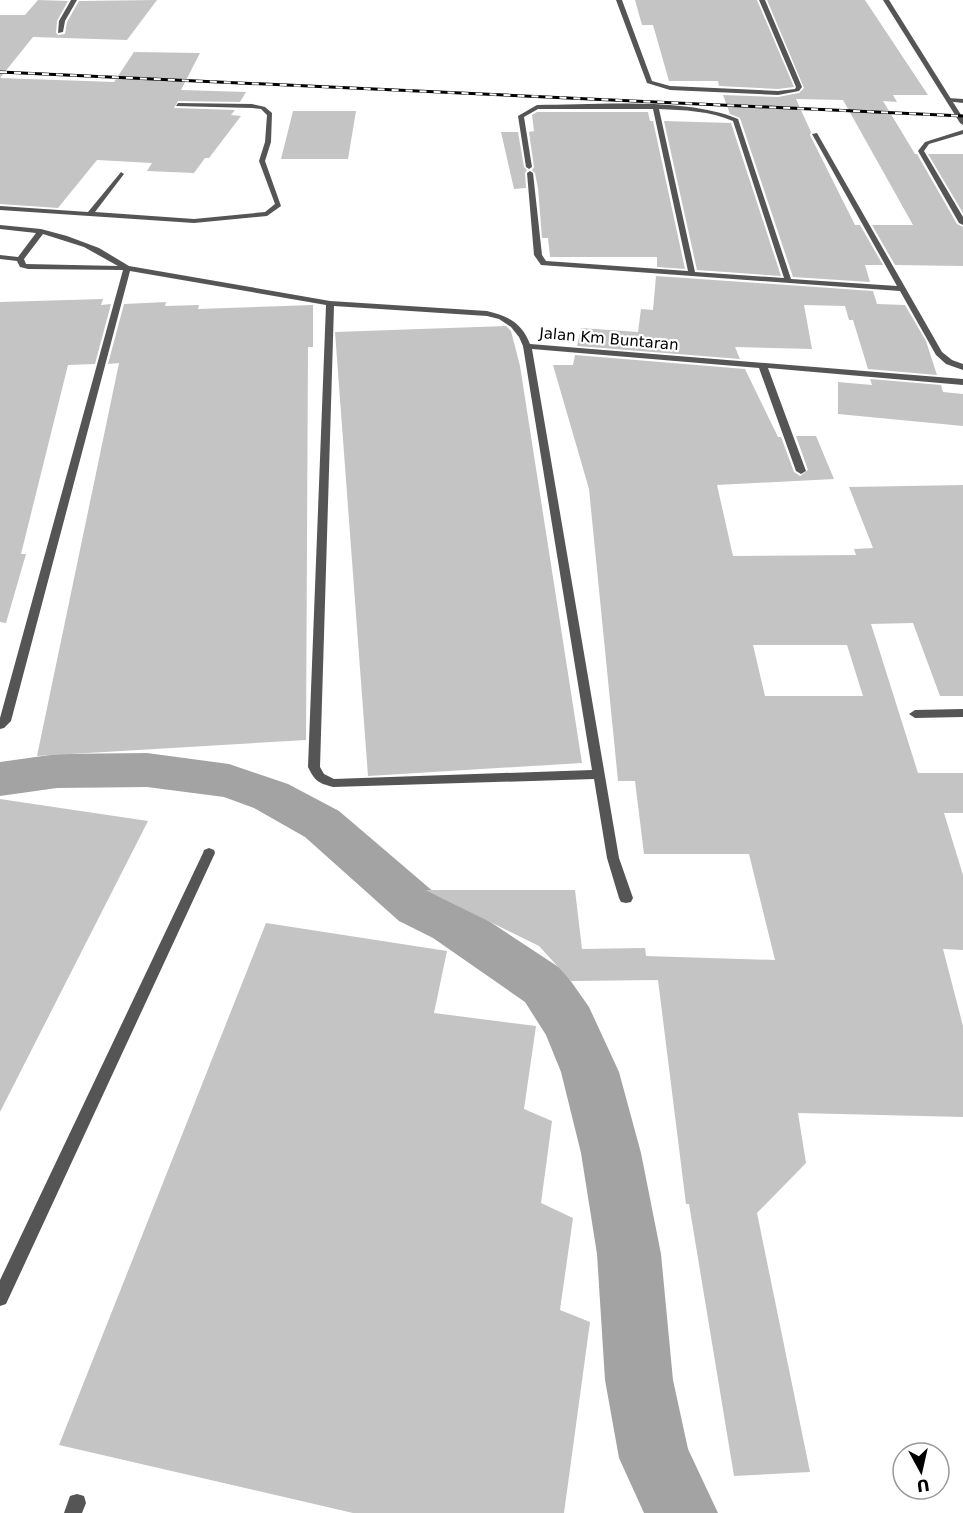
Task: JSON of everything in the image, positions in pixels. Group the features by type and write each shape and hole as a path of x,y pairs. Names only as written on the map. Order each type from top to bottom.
{"street":[{"path":"60,32 62,21 74,0"},
{"path":"619,0 649,82 652,84 691,89 778,93 797,90 799,87 762,0"},
{"path":"886,0 962,121"},
{"path":"948,100 963,101"},
{"path":"0,208 176,221 215,220 267,214 279,205 262,160 268,141 270,114 263,108 252,106 178,105"},
{"path":"788,280 736,120 720,112 656,108 537,107 521,116 538,255 544,263 902,289"},
{"path":"656,108 692,274"},
{"path":"963,132 927,143 921,151 963,224"},
{"path":"815,134 939,353 949,362 963,367"},
{"path":"90,214 121,174"},
{"name":"Jalan Km Buntaran","path":"0,227 41,231 85,243 128,268"},
{"path":"0,257 20,258 41,231"},
{"name":"Jalan Km Buntaran","path":"20,258 22,265 39,269 128,268 330,303 478,312 500,316 514,322 524,335 527,346 963,382"},
{"path":"0,725 4,721 128,268"},
{"path":"330,303 314,767 319,777 333,783 599,774"},
{"path":"527,346 613,858 626,898"},
{"path":"762,365 801,471"},
{"path":"915,714 963,713"},
{"path":"0,1298 209,853"}],"building":[{"path":"38,0 68,1 57,21 56,33 58,35 65,34 67,22 79,1 157,0 127,40 33,37 0,78 0,15 25,15"},
{"path":"635,0 757,0 794,87 778,89 719,86 718,81 669,81 653,25 642,25"},
{"path":"767,0 865,0 928,95 893,95 897,102 883,101 917,154 957,224 963,227 963,266 895,265 872,225 913,225 843,100 796,99 811,132 810,135 855,225 860,225 883,265 865,265 870,282 793,277 740,118 730,114 723,95 778,97 799,93 804,88"},
{"path":"134,52 200,53 181,90 246,92 240,102 178,101 174,108 235,110 231,115 241,116 209,158 205,158 194,173 147,171 152,163 97,160 58,208 0,204 0,78 114,82"},
{"path":"293,111 356,111 348,159 281,159"},
{"path":"537,112 648,112 650,121 653,121 685,269 657,267 657,257 550,257 548,238 542,238 538,188 535,173 532,170 534,167 529,132 534,131 532,115"},
{"path":"664,121 731,123 781,276 697,270"},
{"path":"501,132 518,132 524,167 527,170 525,173 526,188 514,189"},
{"path":"928,154 963,154 963,213"},
{"path":"656,276 873,291 877,304 905,305 926,341 937,375 868,369 853,320 849,320 845,306 804,305 812,349 735,347 740,359 577,346 581,328 638,332 641,309 653,310"},
{"path":"103,299 101,305 111,304 95,364 68,365 21,554 26,554 6,623 0,622 0,302"},
{"path":"166,302 165,306 199,305 198,309 313,305 313,347 308,347 306,740 37,756 119,363 108,364 124,304"},
{"path":"506,326 511,331 520,366 582,763 368,776 335,332"},
{"path":"575,355 745,369 778,437 781,437 794,472 800,476 808,470 796,436 816,436 834,479 717,485 733,556 856,555 854,549 873,548 849,487 963,485 963,696 940,696 913,623 871,624 918,773 963,773 963,813 944,813 963,875 963,950 943,949 963,1026 963,1117 798,1113 806,1163 757,1213 810,1472 734,1476 689,1204 686,1204 658,980 571,981 539,946 425,890 575,890 582,949 645,948 646,956 775,960 749,854 644,854 635,781 618,781 589,489 553,365 573,365","holes":["753,645 847,645 863,696 765,696"]},
{"path":"870,379 941,385 943,392 963,394 963,426 838,414 838,382 872,385"},
{"path":"0,799 148,821 0,1112"},
{"path":"266,923 447,951 434,1013 536,1026 524,1109 552,1121 541,1203 573,1218 560,1310 590,1322 564,1513 353,1513 59,1445"}],"waterway":[{"path":"0,779 57,771 147,770 229,781 271,796 322,824 417,907 451,923 544,986 569,1024 590,1072 611,1153 629,1254 639,1380 654,1458 682,1513"}],"railway":[{"path":"0,72 963,116"}]}
